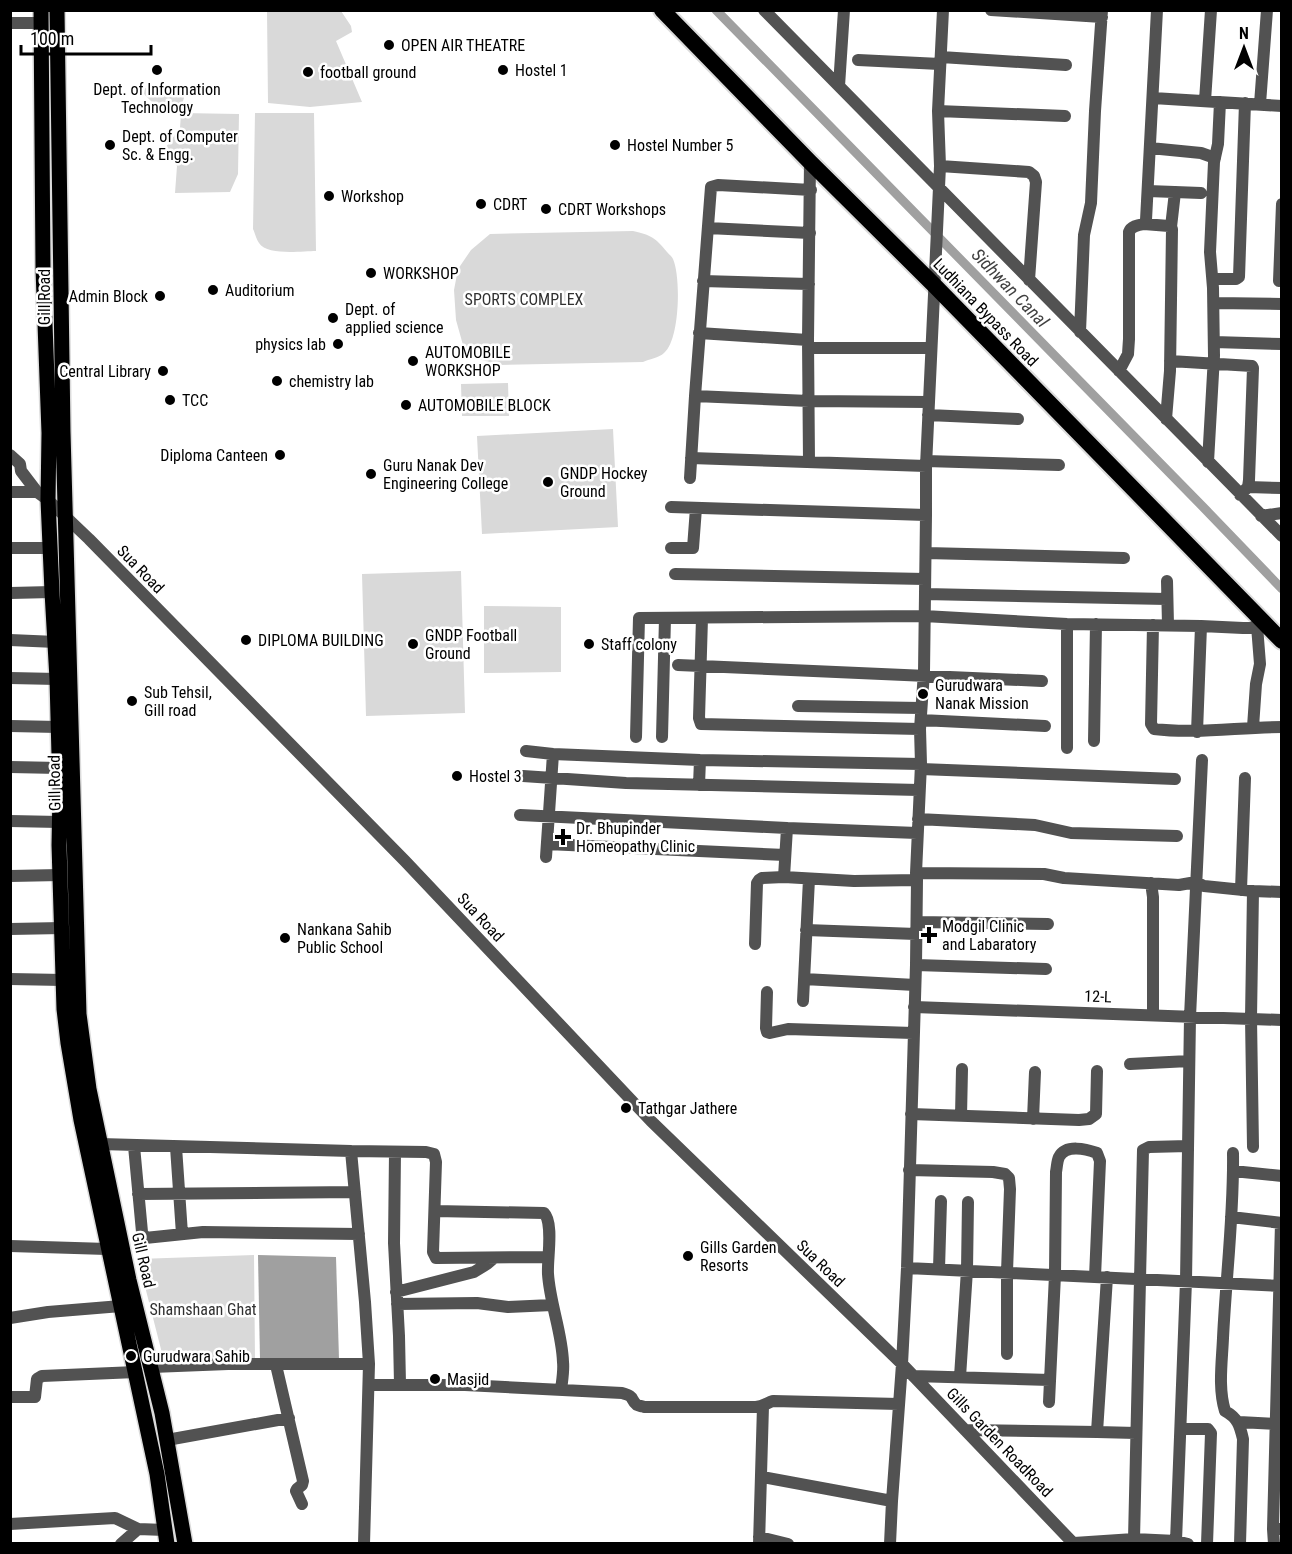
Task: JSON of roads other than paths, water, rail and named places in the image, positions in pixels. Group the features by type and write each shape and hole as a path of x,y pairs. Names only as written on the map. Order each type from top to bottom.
{"highway":[{"name":"Ludhiana Bypass Road","path":"662,10 810,162 935,273 1260,624 1281,641"},
{"name":"Ludhiana Bypass Road","path":"677,10 1281,626"}],"main road":[{"name":"Gill Road","path":"57,10 65,517 79,1014 89,1089 129,1280 152,1367 185,1544"},
{"name":"Gill Road","path":"41,17 43,269 49,433 43,496 51,548 56,642 63,980 68,1043 107,1249 157,1474 166,1537"}],"street":[{"path":"764,10 938,191 1208,462 1244,491 1261,516 1281,536"},
{"path":"839,86 844,10"},
{"path":"890,1544 907,1268 916,964 917,833 921,766 920,719 924,675 926,464 940,166 938,111 943,10"},
{"path":"991,10 1102,14 1091,203 1084,231 1080,332"},
{"path":"1144,224 1148,191 1157,10"},
{"path":"1205,101 1211,10"},
{"path":"1260,104 1267,10"},
{"path":"10,23 41,17"},
{"path":"858,60 1066,65"},
{"path":"1153,98 1281,106"},
{"path":"1208,462 1214,342 1210,252 1220,102"},
{"path":"1213,279 1239,277 1245,103"},
{"path":"938,111 1065,116"},
{"path":"1150,148 1201,153 1215,158"},
{"path":"808,462 810,162"},
{"path":"940,166 1029,172 1034,176 1029,280"},
{"path":"690,478 711,187 715,185 811,190"},
{"path":"1148,191 1201,193"},
{"path":"1166,419 1170,361 1171,227 1175,192"},
{"path":"1279,281 1281,204"},
{"path":"1119,371 1128,354 1129,232 1131,228 1144,224 1171,227"},
{"path":"708,228 810,233"},
{"path":"704,281 809,284"},
{"path":"1214,303 1281,304"},
{"path":"699,333 808,344 930,348"},
{"path":"1214,342 1281,344"},
{"path":"1170,361 1252,366 1244,491"},
{"path":"695,396 809,401 928,402"},
{"path":"928,415 1018,419"},
{"name":"Sua Road","path":"10,455 20,464 16,469 89,539 405,861 651,1121 902,1364"},
{"path":"691,458 1059,465"},
{"path":"1244,491 1281,488"},
{"path":"10,492 43,496"},
{"path":"671,507 926,514"},
{"path":"671,548 693,548 696,508"},
{"path":"1261,516 1281,513"},
{"path":"10,548 51,548"},
{"path":"926,553 1124,558"},
{"path":"675,574 925,579"},
{"path":"1167,581 1168,625"},
{"path":"10,593 52,592"},
{"path":"925,594 1167,599"},
{"path":"636,737 639,618 924,616 1067,624 1243,628 1260,624 1260,664 1253,727"},
{"path":"662,737 665,618"},
{"path":"702,618 699,718 701,724 920,719"},
{"path":"1067,624 1067,748"},
{"path":"1094,741 1096,624"},
{"path":"1153,625 1152,727 1156,730 1197,732 1281,727"},
{"path":"1197,732 1201,626"},
{"path":"10,640 56,642"},
{"path":"678,665 1042,681"},
{"path":"10,678 57,679"},
{"path":"798,705 920,719 1045,726"},
{"path":"10,726 58,727"},
{"path":"526,752 700,760 921,766 1175,779"},
{"path":"546,857 553,754"},
{"path":"699,785 700,760"},
{"path":"1074,1543 1134,1539 1182,1542 1181,1429 1190,1017 1202,760"},
{"path":"10,767 59,768"},
{"path":"524,776 699,785 919,790"},
{"path":"1245,778 1253,1147"},
{"path":"520,814 917,833"},
{"path":"918,819 1035,825 1071,832 1177,836"},
{"path":"10,821 59,822"},
{"path":"784,878 787,828"},
{"path":"547,844 785,855"},
{"path":"755,944 757,883 759,880 1044,874 1064,878 1179,885 1196,882 1204,886 1281,892"},
{"path":"10,876 60,875"},
{"path":"802,1001 809,879"},
{"path":"1151,883 1154,897 1153,1015"},
{"path":"806,930 1048,924"},
{"path":"10,929 62,928"},
{"path":"916,964 1046,969"},
{"path":"10,979 63,980"},
{"path":"804,979 915,985"},
{"path":"766,993 766,1028 770,1033 788,1029 913,1033"},
{"name":"12-L","path":"914,1007 1281,1020"},
{"path":"1130,1064 1189,1061"},
{"path":"961,1116 962,1069"},
{"path":"911,1114 1089,1119 1096,1114 1096,1071"},
{"path":"1033,1119 1035,1072"},
{"path":"100,1144 434,1154 436,1162 433,1252 436,1258 548,1257"},
{"path":"134,1146 142,1232 145,1238 213,1232 359,1234"},
{"path":"1134,1539 1143,1150 1149,1147 1188,1146"},
{"path":"176,1147 182,1234"},
{"path":"1049,1402 1058,1158 1064,1151 1088,1149 1097,1153 1100,1161 1101,1277 1097,1432"},
{"path":"351,1151 369,1364 364,1544"},
{"path":"395,1152 394,1243 400,1384"},
{"path":"1233,1153 1221,1380 1222,1402 1226,1411 1239,1422 1243,1439 1240,1544"},
{"path":"909,1170 993,1172 1005,1174 1009,1178 1007,1354"},
{"path":"1233,1171 1281,1176"},
{"path":"138,1194 355,1192"},
{"path":"939,1269 940,1201"},
{"path":"960,1377 967,1270 968,1202"},
{"path":"435,1211 544,1214 547,1216 549,1227 548,1272 564,1363 561,1390"},
{"path":"1231,1217 1281,1223 1275,1424 1277,1529 1274,1544"},
{"path":"10,1246 107,1249"},
{"path":"397,1298 474,1272 494,1258"},
{"path":"907,1268 1280,1286"},
{"path":"397,1298 477,1303 500,1307 552,1305"},
{"path":"10,1318 48,1312 121,1306"},
{"path":"152,1367 228,1364 369,1364"},
{"name":"Gills Garden RoadRoad","path":"902,1364 1074,1543"},
{"path":"276,1365 303,1481 303,1485 296,1491 302,1504"},
{"path":"10,1397 35,1397 37,1379 42,1377 136,1372"},
{"path":"913,1376 1050,1380"},
{"path":"369,1385 465,1385 622,1394 633,1397 637,1404 644,1407 763,1406 773,1401 899,1404"},
{"path":"763,1406 759,1540 788,1544"},
{"path":"167,1440 289,1418"},
{"path":"1239,1422 1275,1424"},
{"path":"1181,1429 1208,1429 1211,1433 1207,1544"},
{"path":"965,1430 1136,1433"},
{"path":"762,1477 892,1501"},
{"path":"10,1524 115,1518 138,1529 166,1537"},
{"path":"121,1544 138,1529"}],"waterway":[{"name":"Sidhwan Canal","path":"716,10 1282,589"}],"place":[{"name":"OPEN AIR THEATRE","path":"389,45"},
{"name":"Dept. of Information Technology","path":"157,70"},
{"name":"Hostel 1","path":"503,70"},
{"name":"football ground","path":"308,72"},
{"name":"Dept. of Computer Sc. & Engg.","path":"110,145"},
{"name":"Hostel Number 5","path":"615,145"},
{"name":"Workshop","path":"329,196"},
{"name":"CDRT","path":"481,204"},
{"name":"CDRT Workshops","path":"546,209"},
{"name":"WORKSHOP","path":"371,273"},
{"name":"Auditorium","path":"213,290"},
{"name":"Admin Block","path":"160,296"},
{"name":"Dept. of applied science","path":"333,318"},
{"name":"physics lab","path":"338,344"},
{"name":"AUTOMOBILE WORKSHOP","path":"413,361"},
{"name":"Central Library","path":"163,371"},
{"name":"chemistry lab","path":"277,381"},
{"name":"TCC","path":"170,400"},
{"name":"AUTOMOBILE BLOCK","path":"406,405"},
{"name":"Diploma Canteen","path":"280,455"},
{"name":"Guru Nanak Dev Engineering College","path":"371,474"},
{"name":"GNDP Hockey Ground","path":"548,482"},
{"name":"DIPLOMA BUILDING","path":"246,640"},
{"name":"GNDP Football Ground","path":"413,644"},
{"name":"Staff colony","path":"589,644"},
{"name":"Gurudwara Nanak Mission","path":"923,694"},
{"name":"Sub Tehsil, Gill road","path":"132,701"},
{"name":"Hostel 3","path":"457,776"},
{"name":"Dr. Bhupinder Homeopathy Clinic","path":"563,837"},
{"name":"Modgil Clinic and Labaratory","path":"929,935"},
{"name":"Nankana Sahib Public School","path":"285,938"},
{"name":"Tathgar Jathere","path":"626,1108"},
{"name":"Gills Garden Resorts","path":"688,1256"},
{"name":"Gurudwara Sahib","path":"131,1356"},
{"name":"Masjid","path":"435,1379"}],"park label":[{"name":"SPORTS COMPLEX","path":"524,299"},
{"name":"Shamshaan Ghat","path":"203,1309"}]}
